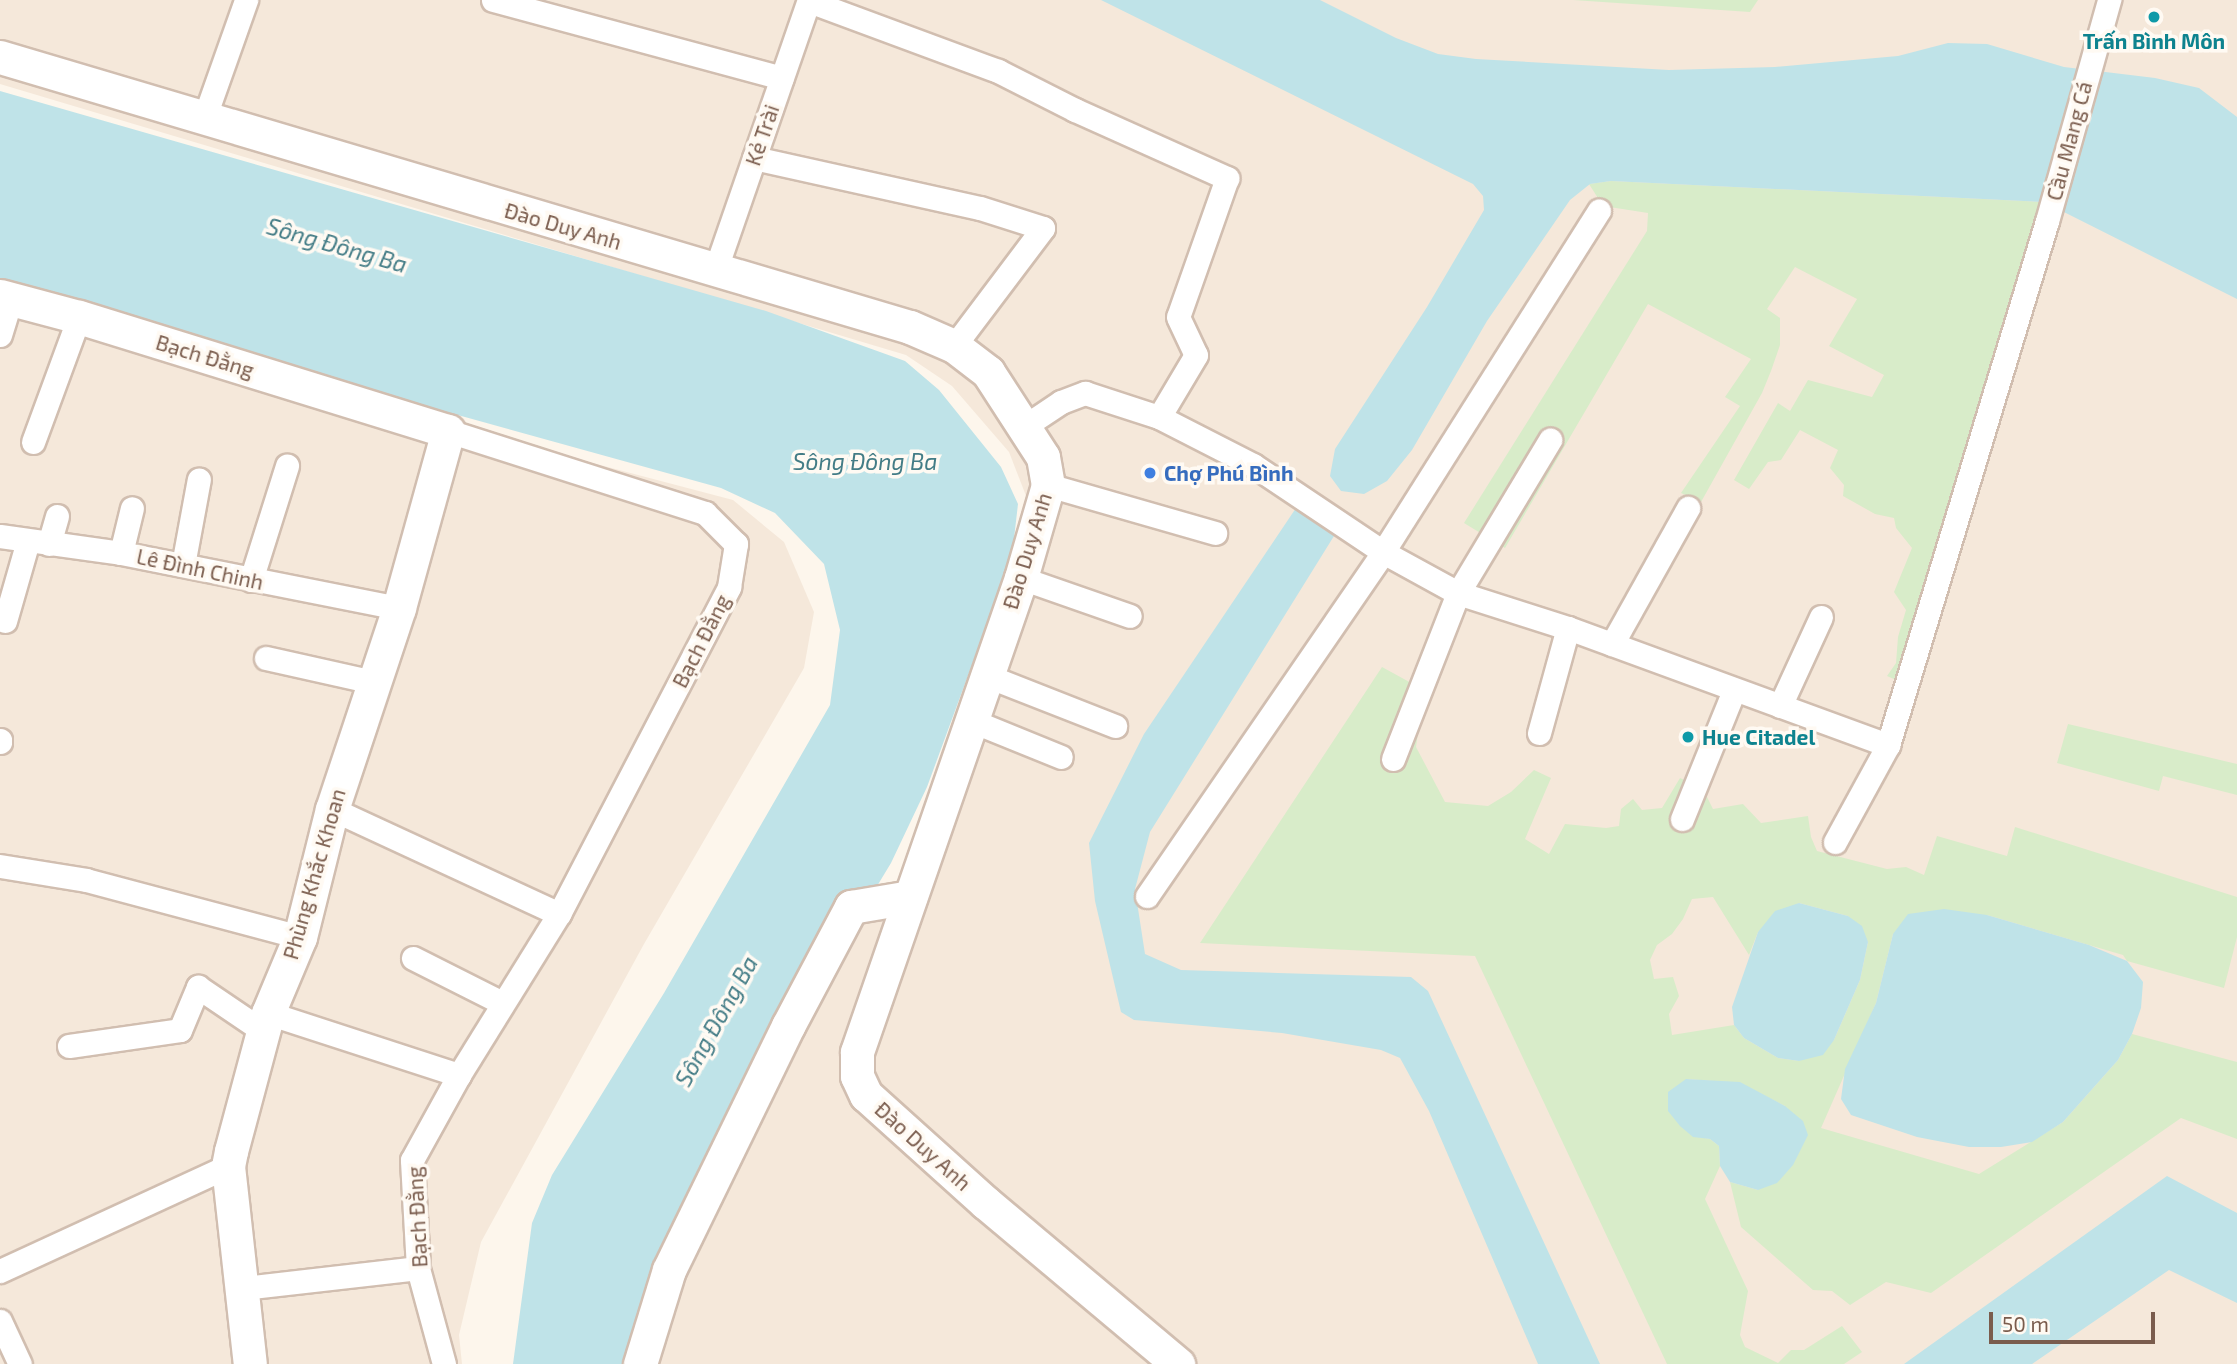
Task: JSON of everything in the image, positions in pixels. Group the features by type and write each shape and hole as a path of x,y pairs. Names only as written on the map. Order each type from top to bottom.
{"main road":[{"name":"Đào Duy Anh","path":"0,57 909,327 954,346 988,372 1043,457 1048,485 1021,578 985,675 857,1052 857,1076 866,1095 986,1203 1178,1364"},
{"name":"Bạch Đằng","path":"6,298 79,317 448,431"},
{"name":"Phùng Khắc Khoan","path":"250,1364 229,1167 265,1022 300,937 332,809 399,608 448,431"},
{"path":"640,1364 669,1270 788,1026 851,907 910,897"}],"street":[{"path":"205,116 246,0"},
{"path":"493,0 782,78"},
{"path":"809,0 998,71 1075,110 1227,178 1178,317 1196,355 1159,417"},
{"name":"Kẻ Trài","path":"715,271 809,0"},
{"name":"Cầu Mang Cá","path":"1835,842 1888,745 2047,221 2106,10"},
{"path":"754,158 980,208 1044,228 954,346"},
{"path":"1147,896 1383,552 1599,210"},
{"path":"0,335 6,298"},
{"path":"33,442 79,317"},
{"path":"1025,426 1061,402 1086,393 1159,417 1253,465 1383,552 1458,593 1568,628 1888,745"},
{"name":"Bạch Đằng","path":"444,1364 418,1268 412,1160 502,1003 559,914 729,587 736,544 705,513 448,431"},
{"path":"1393,759 1458,593 1550,440"},
{"path":"251,580 287,466"},
{"path":"183,565 199,479"},
{"path":"1048,485 1215,533"},
{"path":"121,553 132,508"},
{"path":"1612,644 1688,508"},
{"path":"5,621 38,542 57,516"},
{"name":"Lê Đình Chinh","path":"0,536 121,553 399,608"},
{"path":"1021,578 1130,616"},
{"path":"1780,705 1821,617"},
{"path":"1539,733 1568,628"},
{"path":"266,658 373,682"},
{"path":"985,675 1115,726"},
{"path":"1682,819 1734,690"},
{"path":"970,720 1061,757"},
{"path":"332,809 559,914"},
{"path":"0,866 86,880 300,937"},
{"path":"413,957 502,1003"},
{"path":"69,1046 180,1030 198,988 265,1022 459,1075"},
{"path":"0,1271 229,1167"},
{"path":"243,1288 418,1268"},
{"path":"0,1321 20,1364"}],"shaded area":[{"name":"Hue Citadel","path":"0,0 2237,0 2237,1364 645,1364 792,1019 887,892 914,891 1028,501 1009,452 952,386 906,355 0,84"},
{"path":"0,307 733,500 784,542 814,612 804,668 644,944 481,1242 459,1335 462,1364 0,1364"}],"green space":[{"path":"1573,0 1758,0 1750,12"},
{"path":"1611,181 2044,202 1903,683 1887,676 1896,663 1898,637 1906,610 1894,592 1912,548 1896,528 1894,518 1875,514 1843,496 1844,485 1830,468 1838,450 1800,430 1781,460 1768,462 1749,489 1734,480 1778,403 1790,411 1808,380 1872,397 1884,375 1829,346 1857,299 1795,267 1767,309 1780,318 1780,345 1771,371 1762,393 1701,502 1681,493 1740,406 1725,397 1751,359 1648,304 1505,548 1464,523 1647,231 1648,213 1603,206 1589,184"},
{"path":"1382,667 1424,690 1416,747 1445,802 1488,806 1511,792 1534,770 1551,778 1525,839 1549,854 1565,824 1606,828 1619,826 1621,809 1633,799 1642,810 1662,808 1680,778 1703,789 1713,809 1743,804 1761,823 1808,816 1811,837 1817,851 1887,869 1906,867 1924,875 1937,836 2007,856 2015,827 2237,897 2237,937 2224,988 2127,961 2123,955 1987,915 1893,934 1876,1003 1821,1128 1979,1174 2063,1122 2118,1060 2132,1034 2237,1062 2237,1139 2181,1118 1931,1293 1886,1282 1850,1305 1832,1291 1813,1290 1741,1227 1730,1182 1758,1190 1785,1106 1740,1083 1686,1079 1693,1136 1710,1139 1719,1146 1720,1166 1705,1199 1748,1291 1740,1335 1745,1347 1778,1363 1791,1350 1804,1350 1842,1326 1862,1352 1844,1364 1667,1364 1475,956 1200,943","holes":["1713,897 1749,955 1758,932 1799,903 1848,916 1868,942 1860,980 1834,1040 1799,1061 1778,1058 1744,1038 1734,1025 1672,1035 1669,1014 1679,996 1673,977 1654,979 1650,960 1657,945 1672,934 1683,919 1692,899"]},
{"path":"2068,724 2237,764 2237,795 2163,776 2159,791 2057,763"}],"water":[{"path":"1101,0 1320,0 1396,38 1438,54 1476,59 1669,70 1775,67 1898,56 1948,43 1987,44 2064,67 2155,78 2199,88 2237,117 2237,299 2044,202 1611,181 1590,184 1570,200 1487,321 1412,450 1387,481 1364,494 1341,491 1330,476 1335,449 1427,307 1484,210 1483,196 1473,184"},
{"name":"Sông Đông Ba","path":"0,91 766,311 905,361 939,390 1001,467 1018,504 1012,556 927,787 891,863 770,1063 634,1364 513,1364 532,1223 552,1175 664,993 830,705 840,630 824,564 775,513 721,488 0,288"},
{"path":"1296,508 1334,536 1150,832 1135,889 1145,954 1181,970 1411,977 1428,991 1600,1364 1538,1364 1429,1111 1400,1058 1381,1050 1282,1033 1134,1020 1121,1012 1095,901 1089,843 1144,734"},
{"path":"1799,903 1848,916 1862,926 1868,942 1860,980 1834,1040 1823,1055 1799,1061 1778,1058 1744,1038 1734,1025 1732,1007 1758,932 1775,911"},
{"path":"1944,909 1987,915 2089,945 2127,961 2143,982 2141,1008 2132,1034 2118,1060 2063,1122 2032,1142 2001,1147 1969,1147 1917,1137 1851,1115 1841,1099 1845,1069 1876,1003 1893,934 1908,914"},
{"path":"1686,1079 1740,1082 1785,1106 1803,1121 1808,1135 1793,1165 1777,1183 1758,1190 1730,1182 1720,1166 1719,1146 1710,1139 1693,1137 1680,1126 1668,1111 1668,1092"},
{"path":"2167,1176 2237,1213 2237,1303 2169,1270 2032,1364 1904,1364"}],"place":[{"name":"Trấn Bình Môn","path":"2154,17"},
{"name":"Chợ Phú Bình","path":"1150,473"},
{"name":"Hue Citadel","path":"1688,737"}]}
